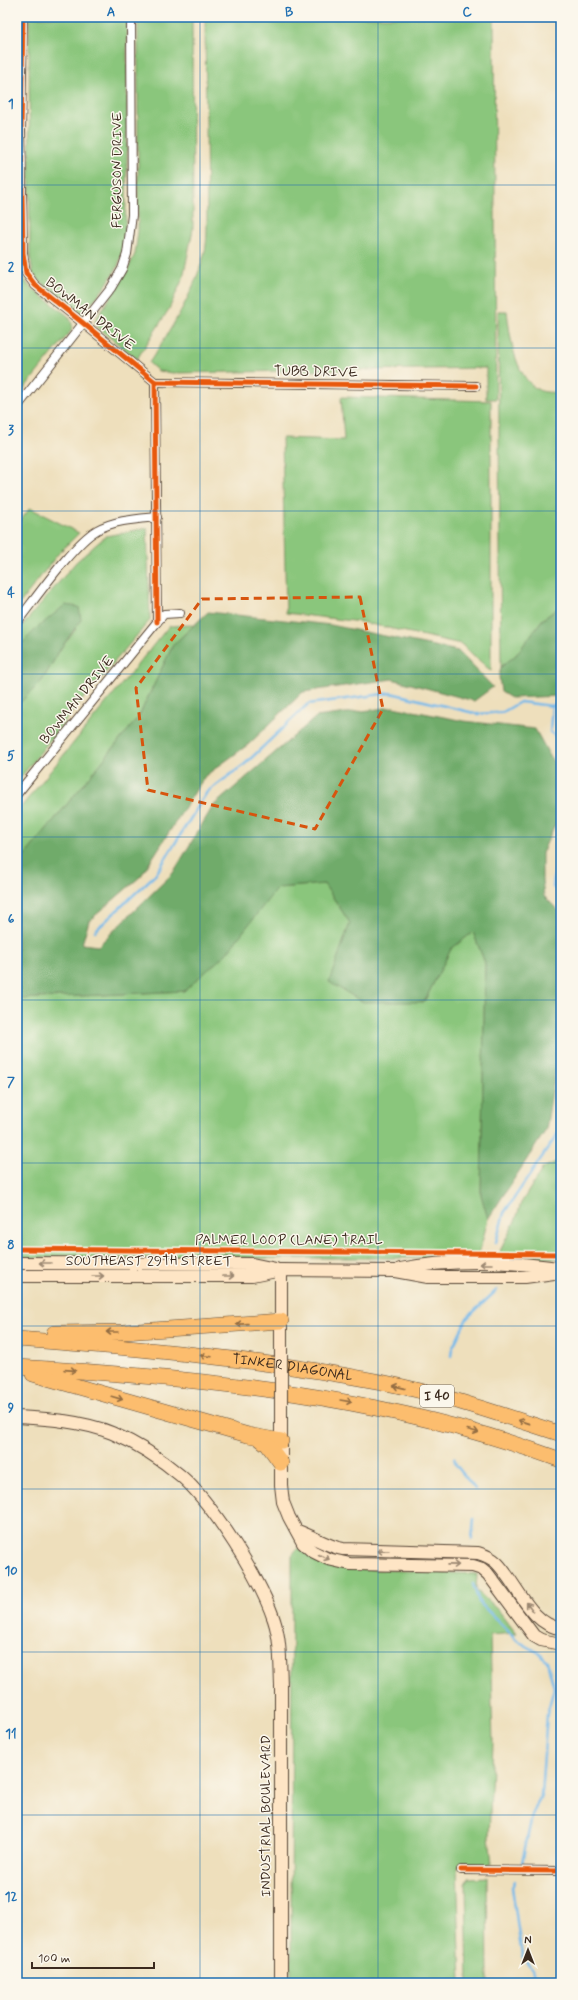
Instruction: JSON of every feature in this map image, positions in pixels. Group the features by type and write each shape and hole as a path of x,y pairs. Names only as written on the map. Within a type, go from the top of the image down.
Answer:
{"highway":[{"path":"17,1334 124,1332 281,1321"},
{"name":"TINKER DIAGONAL","path":"17,1339 219,1358 382,1382 449,1399 561,1434"},
{"path":"17,1368 257,1437 281,1441"},
{"name":"TINKER DIAGONAL","path":"17,1368 231,1384 375,1406 491,1436 561,1460"},
{"path":"257,1437 268,1445 281,1463"}],"main road":[{"name":"SOUTHEAST 29TH STREET","path":"17,1263 252,1264 281,1270 395,1270 428,1264 525,1264 561,1270"},
{"name":"SOUTHEAST 29TH STREET","path":"17,1276 252,1276 281,1270"},
{"path":"281,1270 281,1485 283,1502 303,1543 312,1551 328,1559 350,1564 473,1566 482,1569 488,1574 534,1636 542,1640 561,1644"},
{"name":"INDUSTRIAL BOULEVARD","path":"17,1417 82,1423 112,1433 146,1451 181,1476 208,1507 239,1551 263,1592 274,1621 279,1649 281,1686 281,1983"},
{"path":"297,1531 310,1534 329,1546 343,1549 478,1553 497,1563 539,1619 553,1628 561,1628"},
{"path":"408,1551 408,1564"}],"street":[{"name":"FERGUSON DRIVE","path":"17,407 111,288 122,270 130,236 132,215 131,17"},
{"name":"BOWMAN DRIVE","path":"21,22 19,131 26,273 35,285 155,382"},
{"name":"TUBB DRIVE","path":"155,382 476,386"},
{"path":"155,382 157,622"},
{"path":"17,622 74,552 97,531 130,520 157,516"},
{"name":"BOWMAN DRIVE","path":"17,794 164,614 180,613"},
{"path":"461,1870 561,1871"}],"highlighted area":[{"path":"360,597 383,709 315,829 148,790 136,688 202,599"}],"green space":[{"path":"29,17 127,17 127,157 125,241 118,266 105,287 82,314 42,283 33,274 30,255"},
{"path":"138,17 192,17 193,229 183,278 169,309 137,359 97,327 95,321 127,271 135,254 138,231"},
{"path":"205,17 494,17 496,399 486,399 486,368 173,373 158,371 149,363 188,298 206,247"},
{"path":"17,239 22,277 30,287 67,315 72,324 71,331 17,397"},
{"path":"498,311 507,311 514,354 529,383 542,391 561,393 561,606 542,620 516,655 501,667"},
{"path":"341,397 491,401 491,671 461,644 361,622 286,613 282,438 344,440"},
{"path":"30,508 79,533 58,554 17,607 17,525"},
{"path":"147,528 150,620 77,706 17,782 17,706 42,681 61,648 76,629 36,629 17,648 17,632 76,562 106,536"},
{"path":"65,605 79,607 81,620 61,648 42,681 17,706 17,648 36,629"},
{"path":"561,606 561,696 511,698 501,692 499,676 501,667 516,655 542,620"},
{"path":"208,612 331,625 458,651 493,687 474,701 392,679 303,692 249,744 205,776 141,876 89,921 82,944 98,946 173,873 213,806 316,717 393,707 464,721 535,729 561,776 561,812 542,853 542,880 544,896 561,913 561,1034 546,1130 488,1219 481,1195 485,963 473,932 451,949 424,1002 363,1002 329,982 350,923 324,884 277,888 226,954 184,991 17,999 17,865 138,718 173,645"},
{"path":"194,625 173,645 138,718 17,865 17,812 169,626"},
{"path":"324,884 350,923 330,982 424,1002 451,949 473,932 485,963 481,1194 488,1219 479,1254 498,1255 516,1219 521,1203 543,1168 558,1161 561,1162 561,1254 535,1255 561,1255 561,1258 17,1258 17,999 184,991 277,888"},
{"path":"298,1548 315,1560 337,1568 477,1574 476,1590 499,1611 516,1633 490,1635 493,1743 489,1837 492,1864 457,1867 461,1983 291,1983 292,1555"},
{"path":"487,1877 488,1983 468,1983 466,1884 469,1878"}],"waterway":[{"path":"95,931 156,874 207,792 245,764 308,704 391,693 478,714 503,712 520,702 552,706 561,702"},
{"path":"552,706 550,732 561,740"},
{"path":"561,858 555,870 553,887 561,894"},
{"path":"496,1242 504,1213 559,1132 561,1119"},
{"path":"451,1356 452,1349 467,1318 497,1290"},
{"path":"454,1458 456,1465 475,1489"},
{"path":"472,1539 474,1519"},
{"path":"473,1584 479,1602 518,1641 541,1654 547,1661 554,1688 547,1714 541,1795 532,1816 522,1863"},
{"path":"515,1881 512,1887 522,1956 532,1970 536,1983"}],"cycle path":[{"path":"23,17 21,131 23,253 26,273 35,285 155,382 157,622"},
{"path":"155,382 476,386"},
{"name":"PALMER LOOP (LANE) TRAIL","path":"17,1249 561,1254"},
{"path":"461,1870 561,1871"}]}
